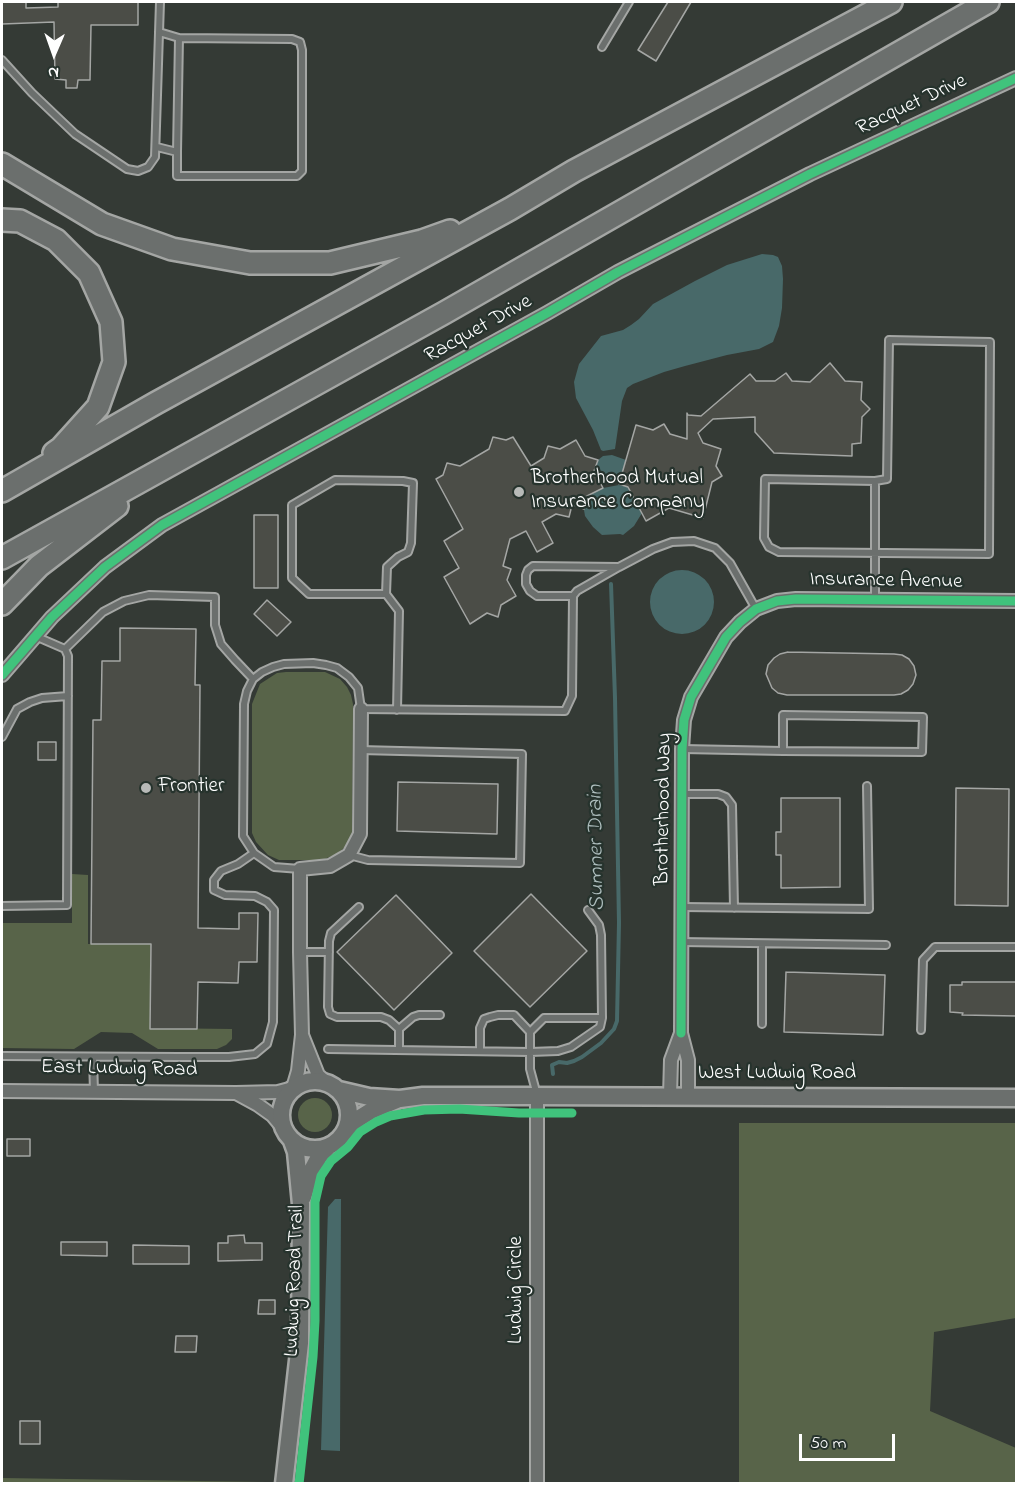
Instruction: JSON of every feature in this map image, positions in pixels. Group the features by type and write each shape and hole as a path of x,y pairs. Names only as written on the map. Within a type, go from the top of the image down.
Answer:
{"highway":[{"path":"9,487 156,403 510,209 574,171 891,2"},
{"path":"2,558 454,307 988,2"},
{"path":"2,164 102,224 172,249 250,263 330,263 422,241 510,209"},
{"path":"2,220 20,221 56,240 89,273 111,322 114,362 98,407 61,448 9,487"},
{"path":"2,604 39,566 172,463"}],"main road":[{"path":"284,1484 300,1343 301,1204 296,1152 280,1119 280,1109 287,1094 302,1083 321,1081 369,1096 400,1099 423,1096 537,1096"},
{"path":"333,1086 345,1097 348,1106 348,1125 344,1133"},
{"name":"West Ludwig Road","path":"537,1096 1017,1098"},
{"path":"301,1204 311,1172 319,1157 328,1147 337,1142 358,1119 400,1099"},
{"path":"287,1134 302,1147 310,1149 328,1147"}],"street":[{"name":"Racquet Drive","path":"2,675 52,617 105,567 162,525 618,272 810,174 1017,78"},
{"name":"Insurance Avenue","path":"756,609 777,601 796,599 1017,601"},
{"name":"Brotherhood Way","path":"688,1096 688,1060 681,1033 684,720 691,697 726,637 756,609"},
{"path":"293,1088 298,1071 302,1035 300,869 330,866 349,855 360,834 361,710"},
{"name":"Brotherhood Way","path":"670,1096 671,1060 681,1033"},
{"path":"302,1035 318,1075 333,1086"},
{"name":"East Ludwig Road","path":"2,1091 236,1093 278,1092 293,1088"},
{"name":"East Ludwig Road","path":"236,1093 272,1115 287,1134"},
{"name":"Ludwig Circle","path":"537,1096 537,1484"}],"lane":[{"path":"2,60 32,93 75,134 127,169 138,171 148,167 156,157 160,2"},
{"path":"602,47 628,2"},
{"path":"159,32 178,38 292,39 300,42 302,50 303,171 297,176 177,176 178,38"},
{"path":"157,147 177,152"},
{"path":"889,340 990,342 988,555 779,552 769,547 764,538 765,479 875,481 887,478 889,340"},
{"path":"386,594 309,594 291,578 292,505 335,480 412,483 411,543 408,552 387,567 386,594 399,611 397,710"},
{"path":"875,481 875,600"},
{"path":"300,869 274,867 254,853 243,836 244,704 253,679 262,672 284,664 313,663 337,669 349,677 358,688 361,710 564,711 572,696 573,596 577,591 652,549 672,542 694,541 715,548 730,563 756,609"},
{"path":"573,596 537,596 526,584 528,570 533,566 620,567"},
{"path":"65,649 103,612 124,601 149,596 215,597 215,625 221,644 253,679"},
{"path":"2,906 67,905 68,656 65,649 35,636"},
{"path":"2,737 17,709 42,698 68,696"},
{"path":"682,749 783,751 922,752 923,717 783,715 783,751"},
{"path":"349,855 368,860 520,863 522,754 360,750"},
{"path":"682,908 868,909 867,786"},
{"path":"682,794 718,794 726,797 732,805 734,908"},
{"path":"2,1056 229,1057 255,1054 267,1044 273,1022 274,910 267,902 255,896 225,895 214,890 214,880 221,871 238,864 254,853"},
{"path":"360,907 331,933 328,952 328,1007 330,1014 337,1017 381,1017 390,1020 399,1029 399,1050"},
{"path":"328,1049 530,1052 558,1051 571,1047 600,1027 602,1018 601,935 599,925 588,910"},
{"path":"681,942 886,945"},
{"path":"762,944 762,1024"},
{"path":"921,1030 923,960 935,947 1017,947"},
{"path":"300,952 328,952"},
{"path":"399,1029 413,1017 440,1015"},
{"path":"480,1051 480,1028 484,1019 498,1015 514,1015 530,1032 530,1069 537,1096"},
{"path":"530,1032 544,1018 602,1018"},
{"path":"93,1057 94,1092"}],"green space":[{"path":"325,672 340,679 347,687 353,704 352,834 345,847 337,854 322,860 279,860 268,855 256,842 252,833 252,704 260,684 277,673"},
{"path":"72,874 88,875 88,944 151,944 150,1028 232,1029 232,1039 226,1045 217,1049 158,1049 132,1033 101,1032 74,1049 2,1048 2,923 72,923"},
{"path":"315,1098 327,1103 332,1115 327,1127 315,1132 303,1127 298,1115 303,1103"},
{"path":"739,1123 1016,1123 1016,1318 934,1332 930,1411 1016,1448 1016,1483 739,1483"},
{"path":"2,1478 267,1482 267,1483 2,1484"}],"water":[{"path":"762,254 778,257 782,266 782,308 773,342 759,349 685,366 633,384 627,388 622,401 615,449 601,450 576,398 574,382 579,364 601,336 623,330 639,319 653,304 695,281 727,265"},
{"path":"612,455 626,460 621,479 600,482 594,471 598,460 603,456"},
{"path":"619,485 628,487 642,513 634,526 623,535 602,535 585,516 587,496 603,488"},
{"path":"682,570 700,576 708,584 714,602 708,620 700,628 682,634 664,628 656,620 650,602 656,584 664,576"},
{"path":"335,1199 341,1199 340,1451 321,1450 328,1207"}],"building":[{"path":"2,2 26,2 26,8 58,7 58,2 138,2 138,25 91,25 90,80 78,80 77,88 66,88 66,80 55,79 54,22 2,24"},
{"path":"668,2 691,2 656,61 638,50"},
{"path":"830,363 845,381 862,382 861,400 870,409 862,417 861,443 852,444 852,456 774,453 755,432 755,417 713,419 698,433 703,443 721,449 716,466 722,476 712,482 703,518 669,508 646,521 628,487 619,484 636,425 653,430 664,424 670,434 687,439 687,413 701,416 750,374 756,381 775,381 786,373 792,381 810,382"},
{"path":"493,437 506,440 513,437 531,466 544,458 548,446 560,449 576,440 585,456 598,460 594,471 603,488 587,496 584,509 572,505 569,517 556,514 542,522 553,543 537,552 526,531 510,539 503,566 511,569 507,580 516,596 501,605 498,617 487,613 470,624 444,577 459,568 444,541 463,529 436,479 443,475 447,463 460,466 489,449"},
{"path":"254,515 278,515 278,588 254,588"},
{"path":"267,600 291,622 277,636 254,614"},
{"name":"Frontier","path":"120,628 196,629 195,685 200,685 198,928 239,929 239,913 258,913 257,962 239,962 238,983 198,982 197,1029 150,1029 151,944 91,944 93,720 101,720 102,661 120,661"},
{"path":"788,652 902,655 914,666 916,675 913,684 901,694 787,695 778,693 772,688 766,674 768,665 774,658"},
{"path":"38,742 56,742 56,760 38,760"},
{"path":"398,782 498,784 497,834 397,831"},
{"path":"956,788 1009,789 1008,906 955,905"},
{"path":"781,798 840,798 840,887 781,888 781,855 776,855 776,832 781,832"},
{"path":"531,894 587,951 530,1007 474,951"},
{"path":"396,895 452,953 394,1010 337,952"},
{"path":"786,972 885,975 883,1035 784,1032"},
{"path":"962,982 1017,982 1017,1016 962,1015 963,1013 950,1012 950,985 962,985"},
{"path":"7,1139 30,1139 30,1156 7,1156"},
{"path":"244,1235 245,1243 262,1243 262,1260 218,1261 218,1243 228,1243 228,1236"},
{"path":"61,1242 107,1242 107,1256 61,1255"},
{"path":"133,1245 189,1246 189,1264 133,1264"},
{"path":"259,1300 275,1300 275,1314 258,1314"},
{"path":"176,1336 197,1336 196,1352 175,1352"},
{"path":"20,1421 40,1421 40,1444 20,1444"}],"waterway":[{"name":"Sumner Drain","path":"553,1074 552,1065 559,1062 567,1063 582,1057 601,1043 614,1029 617,1021 619,923 611,584"}],"cycle path":[{"path":"2,675 52,617 105,567 162,525 618,272 810,174 1016,78"},
{"path":"681,1033 684,720 691,697 726,637 756,609 777,601 796,599 1016,601"},
{"name":"Ludwig Road Trail","path":"299,1484 313,1357 315,1202 321,1176 331,1161 348,1147 360,1132 390,1116 424,1110 459,1109 519,1113 572,1113"}],"place":[{"name":"Brotherhood Mutual Insurance Company","path":"519,492"},
{"name":"Frontier","path":"146,788"}]}
